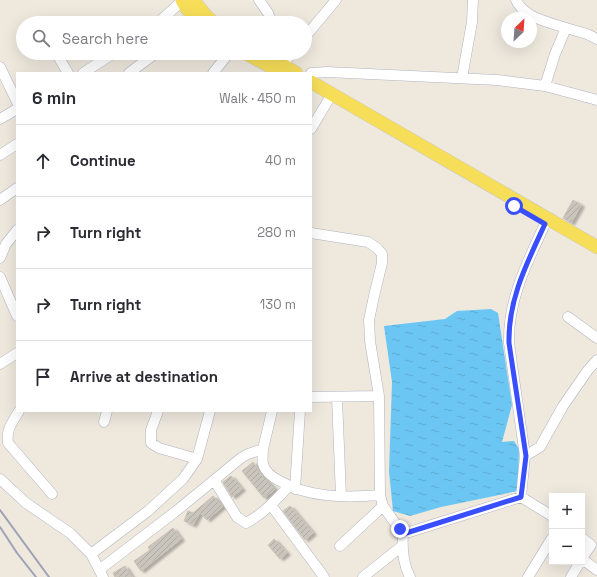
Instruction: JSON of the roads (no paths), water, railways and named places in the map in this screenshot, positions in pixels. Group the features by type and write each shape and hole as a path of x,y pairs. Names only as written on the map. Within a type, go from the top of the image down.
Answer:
{"main road":[{"path":"182,0 192,16"},
{"path":"193,0 206,16"},
{"path":"272,60 284,63 295,72"},
{"path":"312,83 597,247"},
{"path":"312,90 597,254"}],"street":[{"path":"165,16 182,0"},
{"path":"259,0 269,16"},
{"path":"312,29 336,0"},
{"path":"462,78 472,22 473,0"},
{"path":"516,0 518,5 531,15 597,39"},
{"path":"545,86 555,54 566,28"},
{"path":"60,60 67,72"},
{"path":"85,72 103,60"},
{"path":"129,72 146,60"},
{"path":"214,72 223,60"},
{"path":"0,67 16,100"},
{"path":"312,73 327,72 498,80 545,86 597,100"},
{"path":"312,127 329,99"},
{"path":"0,119 16,110"},
{"path":"0,155 16,145"},
{"path":"0,200 16,189"},
{"path":"521,497 526,456 509,343 509,326 518,286 545,224"},
{"path":"0,258 6,244 16,231"},
{"path":"312,233 368,242 377,248 382,254 382,263 369,320 370,341 379,396 380,495 382,506 403,534 402,546 406,570 410,577"},
{"path":"0,277 16,314"},
{"path":"568,317 597,338"},
{"path":"1,362 16,354"},
{"path":"526,456 540,447 563,406 588,370 597,360"},
{"path":"312,397 337,398 379,396"},
{"path":"337,398 341,496"},
{"path":"18,412 8,429 4,446 52,494"},
{"path":"104,422 107,412"},
{"path":"158,412 151,430 151,443 158,448 197,459"},
{"path":"91,554 148,511 183,479 197,459 210,412"},
{"path":"272,412 263,449 263,465 274,478 292,488 315,494 341,496 380,495"},
{"path":"214,480 237,517 246,523 271,505 292,488 300,412"},
{"path":"0,479 26,503 70,533 91,554 101,573 241,458 263,449"},
{"path":"403,534 521,497 549,514"},
{"path":"271,505 324,577"},
{"path":"340,546 382,506"},
{"path":"585,555 594,542"},
{"path":"528,577 549,543"},
{"path":"363,577 402,546"},
{"path":"585,561 597,570"},
{"path":"571,577 578,565"}],"water":[{"path":"491,309 498,313 512,405 502,442 514,441 519,449 518,491 441,507 410,516 393,511 389,472 392,382 384,326 445,319 457,311"}],"railway":[{"path":"0,510 49,577"},
{"path":"0,527 17,553 36,577"}]}
